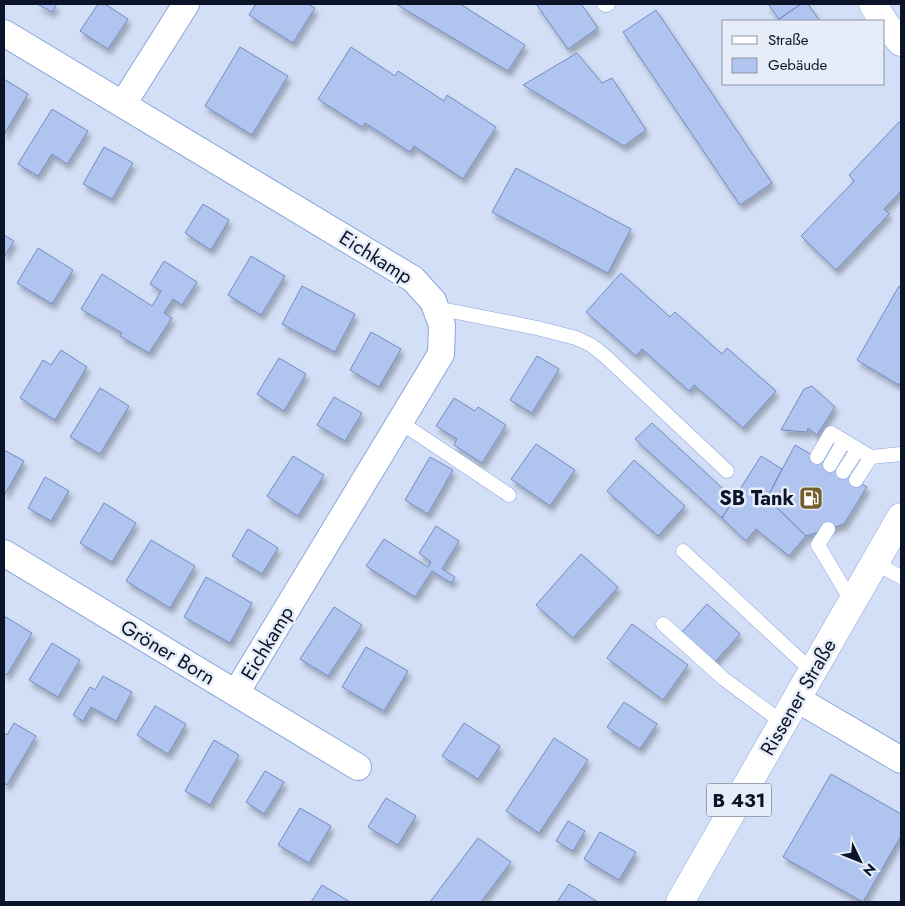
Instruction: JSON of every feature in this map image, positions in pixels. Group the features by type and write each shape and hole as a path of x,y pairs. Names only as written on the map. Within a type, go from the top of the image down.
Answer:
{"main road":[{"path":"873,4 883,20"},
{"path":"885,24 901,42"},
{"name":"Rissener Straße","path":"680,902 852,602 875,563 898,531"}],"street":[{"path":"124,104 186,4"},
{"name":"Eichkamp","path":"4,33 413,279 433,301 442,325 441,354 236,693"},
{"name":"Gröner Born","path":"4,553 358,767"},
{"path":"797,699 901,760"}],"lane":[{"path":"604,4 606,6 608,4"},
{"path":"436,308 537,328 576,338 591,345 605,356 726,471"},
{"path":"400,422 509,495"},
{"path":"817,457 831,433 871,456 901,454"},
{"path":"830,465 844,441"},
{"path":"843,472 858,449"},
{"path":"856,480 871,456"},
{"path":"828,529 818,545 852,602"},
{"path":"683,551 813,672"},
{"path":"875,563 901,577"},
{"path":"663,624 724,679 783,723"}],"building":[{"path":"37,4 57,4 52,12"},
{"path":"98,4 105,4 128,19 108,49 80,31"},
{"path":"256,4 308,4 315,8 293,43 249,15"},
{"path":"396,4 460,4 525,45 508,71"},
{"path":"536,4 581,4 598,28 568,49"},
{"path":"768,4 801,4 779,19"},
{"path":"801,4 808,4 819,20 780,20"},
{"path":"656,10 772,183 740,205 623,32"},
{"path":"240,47 288,76 252,135 205,106"},
{"path":"351,47 395,76 398,71 444,101 447,95 496,127 463,179 414,146 410,152 365,123 362,127 318,99"},
{"path":"577,53 602,83 612,78 646,130 624,146 523,85"},
{"path":"4,79 28,94 4,135"},
{"path":"52,109 88,131 67,164 52,154 38,176 18,164"},
{"path":"899,122 901,124 901,191 884,209 889,214 836,270 801,236 854,181 849,175"},
{"path":"104,147 133,163 112,199 83,184"},
{"path":"516,168 631,229 608,273 492,212"},
{"path":"203,204 229,220 211,250 185,233"},
{"path":"4,235 14,241 4,257"},
{"path":"38,248 73,270 52,304 17,283"},
{"path":"251,256 285,276 261,315 228,295"},
{"path":"164,261 197,282 182,305 173,299 164,313 172,318 149,353 120,336 122,333 81,309 102,274 152,306 161,291 150,284"},
{"path":"621,273 670,317 675,312 722,354 727,348 776,391 743,428 694,385 689,391 642,349 636,356 586,312"},
{"path":"302,286 355,314 335,352 282,324"},
{"path":"899,286 901,288 901,382 899,385 857,360"},
{"path":"371,332 401,349 379,387 350,370"},
{"path":"61,350 87,367 55,420 20,398 43,360 51,365"},
{"path":"537,356 559,369 532,413 510,400"},
{"path":"279,358 306,374 284,411 257,394"},
{"path":"812,386 835,407 817,435 808,428 807,432 781,430 804,389"},
{"path":"100,388 129,406 100,454 70,437"},
{"path":"334,397 362,413 345,441 317,425"},
{"path":"454,398 475,411 478,407 506,425 482,463 454,445 457,439 436,426"},
{"path":"652,423 734,499 722,518 635,439"},
{"path":"536,444 575,470 550,506 511,479"},
{"path":"795,445 867,487 844,524 806,536 767,498"},
{"path":"4,450 24,461 5,494 4,493"},
{"path":"293,456 324,475 298,516 267,496"},
{"path":"761,456 782,469 767,498 806,536 789,556 756,529 746,541 722,518"},
{"path":"430,457 453,470 428,514 405,500"},
{"path":"634,460 685,506 658,536 607,491"},
{"path":"45,477 69,491 51,521 28,508"},
{"path":"104,503 136,523 112,562 80,543"},
{"path":"436,526 459,541 442,569 455,577 451,583 432,571 415,597 366,566 384,539 428,567 431,562 419,553"},
{"path":"248,529 278,548 262,574 232,556"},
{"path":"151,540 195,566 170,608 126,581"},
{"path":"581,554 618,587 573,638 536,605"},
{"path":"206,577 252,603 230,643 184,617"},
{"path":"707,604 740,634 714,663 681,633"},
{"path":"334,607 362,625 328,676 300,659"},
{"path":"4,616 32,633 7,675 4,673"},
{"path":"632,624 688,665 663,700 607,658"},
{"path":"52,643 80,660 58,697 29,680"},
{"path":"366,647 408,671 384,711 342,687"},
{"path":"103,676 132,692 116,721 91,707 83,721 73,715 90,687 95,690"},
{"path":"624,702 657,724 640,749 607,727"},
{"path":"155,706 186,724 168,754 137,735"},
{"path":"14,723 36,736 7,785 4,783 4,733 7,735"},
{"path":"464,723 500,746 478,779 442,756"},
{"path":"554,738 588,760 539,833 506,811"},
{"path":"214,740 239,755 210,805 185,791"},
{"path":"265,771 284,782 264,814 246,802"},
{"path":"831,774 901,814 901,836 863,902 783,857"},
{"path":"386,798 416,816 398,845 368,827"},
{"path":"300,808 331,826 309,863 278,845"},
{"path":"568,821 585,831 573,851 556,841"},
{"path":"600,832 636,852 619,880 584,859"},
{"path":"478,838 511,862 481,902 430,902"},
{"path":"569,884 598,902 557,902"},
{"path":"322,885 350,902 311,902"}],"place":[{"name":"SB Tank","path":"811,498"}]}
